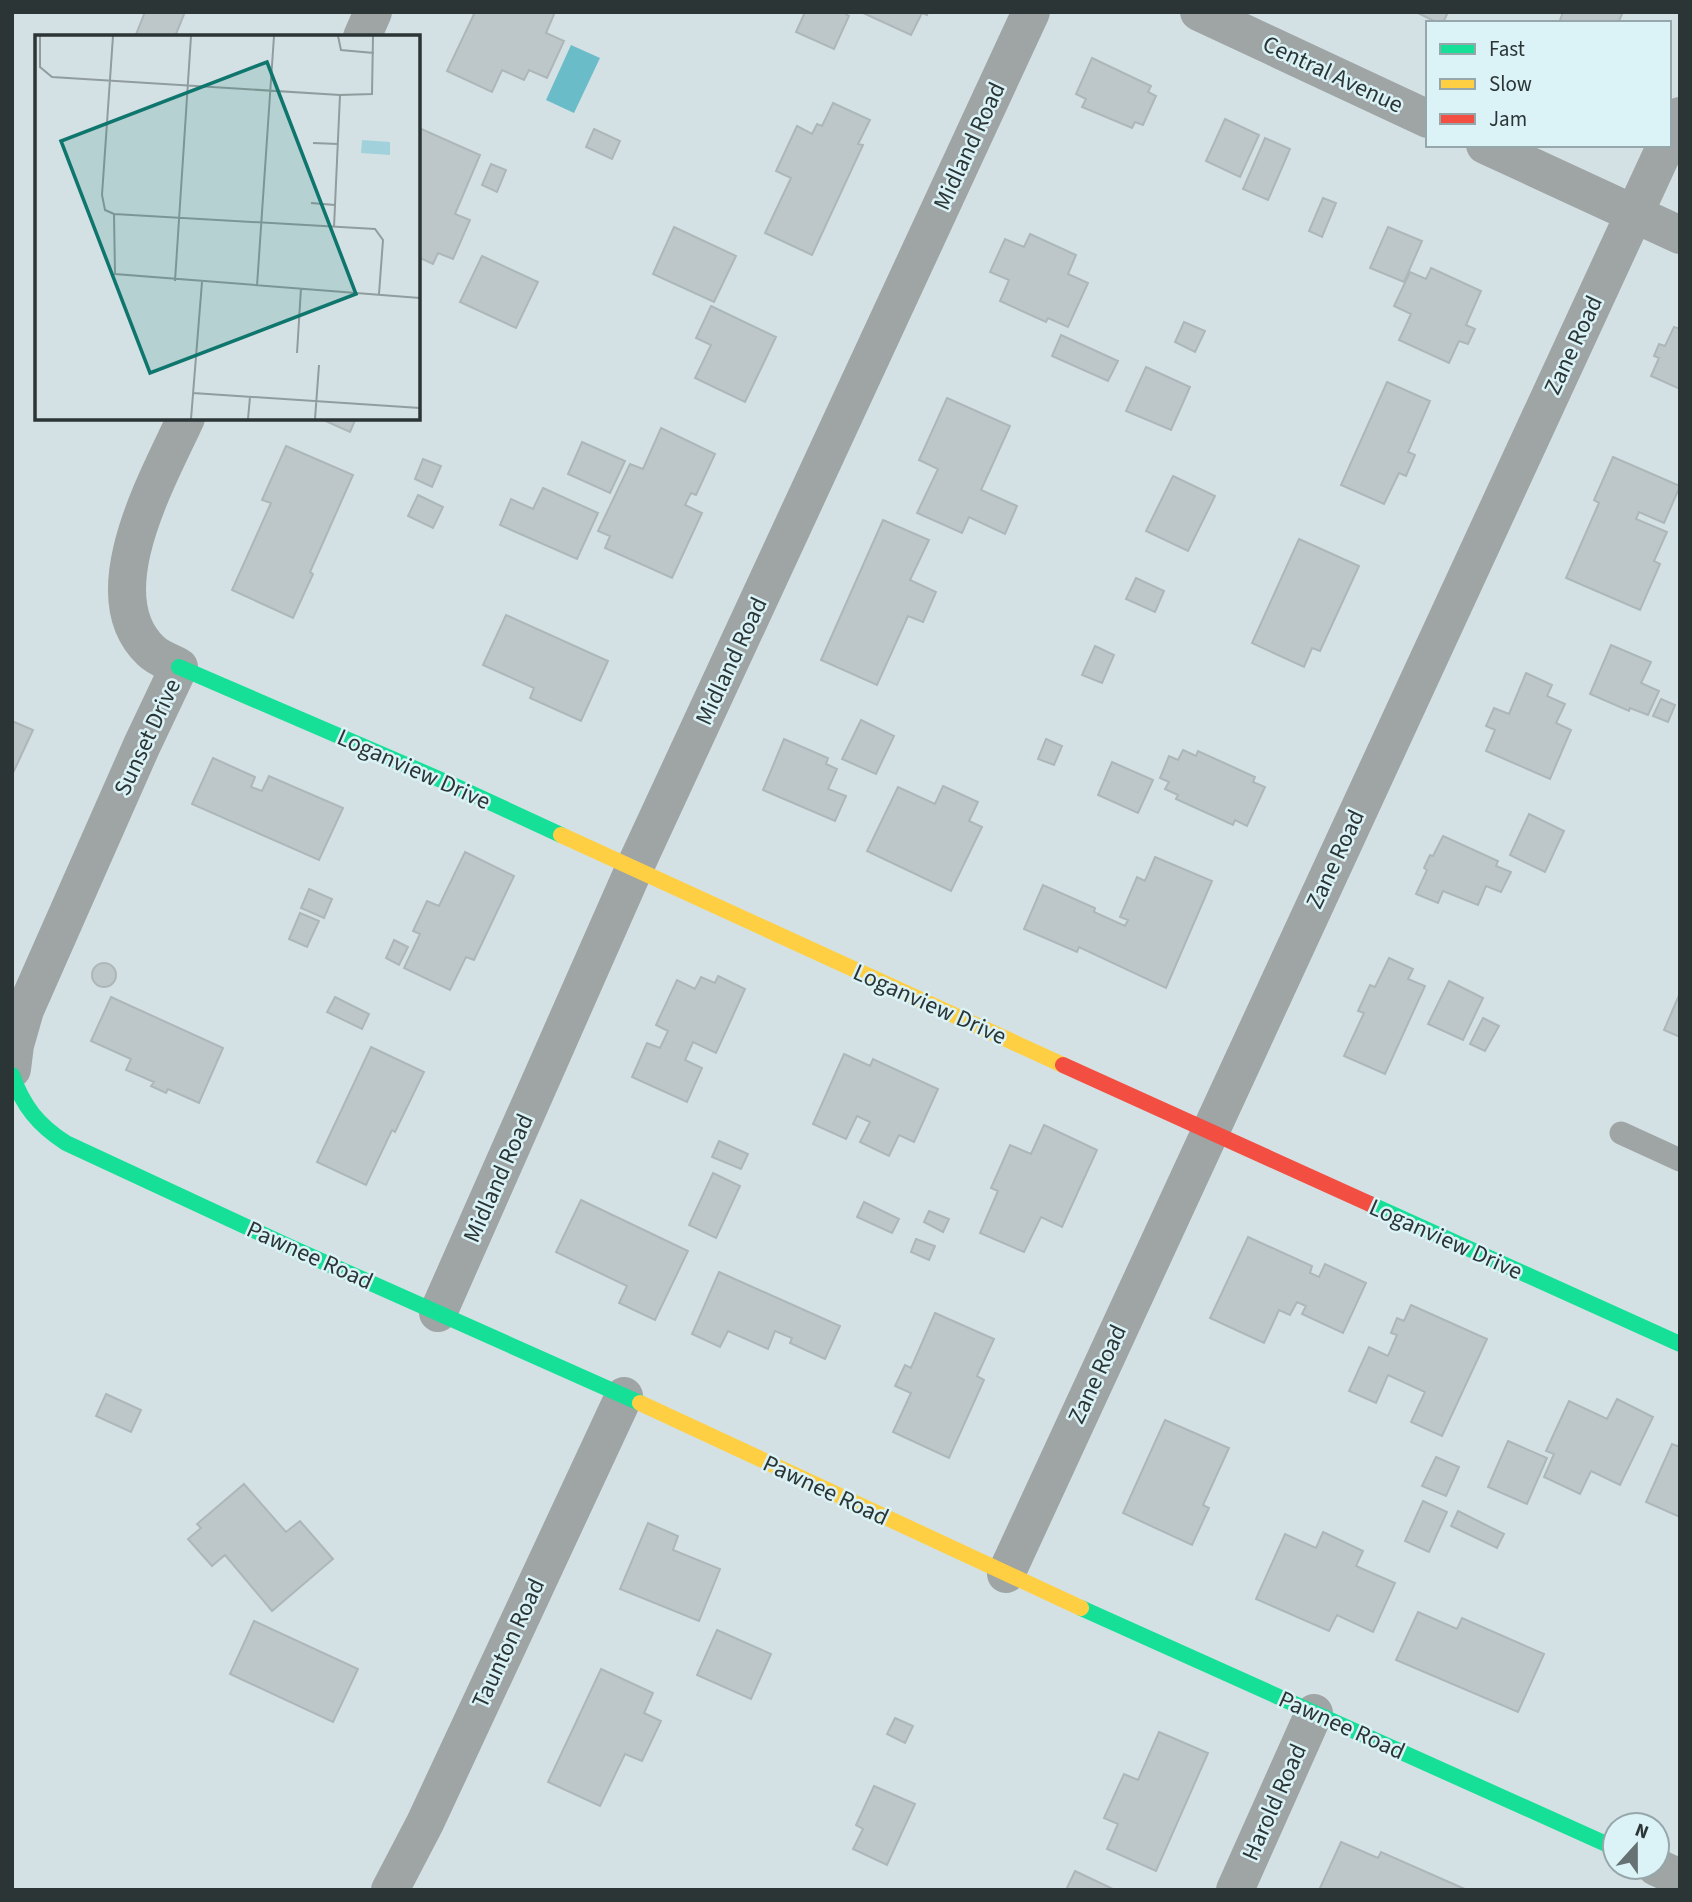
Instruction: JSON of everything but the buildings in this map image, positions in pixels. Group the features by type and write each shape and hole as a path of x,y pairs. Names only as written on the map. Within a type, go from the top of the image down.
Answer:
{"street":[{"path":"363,35 373,12"},
{"name":"Midland Road","path":"438,1313 634,869 1031,12"},
{"name":"Central Avenue","path":"1199,12 1426,117"},
{"path":"1671,135 1680,117"},
{"path":"1489,147 1680,235"},
{"name":"Zane Road","path":"1006,1574 1665,147"},
{"name":"Sunset Drive","path":"12,1069 15,1045 25,1010 179,667 152,652 136,633 129,611 127,585 137,530 185,420"},
{"name":"Loganview Drive","path":"179,667 456,786 1680,1344"},
{"name":"Pawnee Road","path":"12,1075 21,1100 40,1127 66,1143 624,1396 1006,1574 1601,1842"},
{"name":"Taunton Road","path":"390,1890 425,1823 624,1396"},
{"name":"Harold Road","path":"1235,1890 1314,1713"}],"lane":[{"path":"1621,1133 1680,1160"}],"water":[{"path":"571,45 600,58 574,113 546,100"}],"traffic: fast":[{"path":"179,667 455,786 561,835"},
{"path":"12,1075 33,1114 66,1143 290,1247 640,1403"},
{"path":"1370,1204 1680,1344"},
{"path":"1081,1608 1601,1842"}],"traffic: slow":[{"path":"561,835 1063,1065"},
{"path":"640,1403 1081,1608"}],"traffic: jam":[{"path":"1063,1065 1370,1204"}]}
